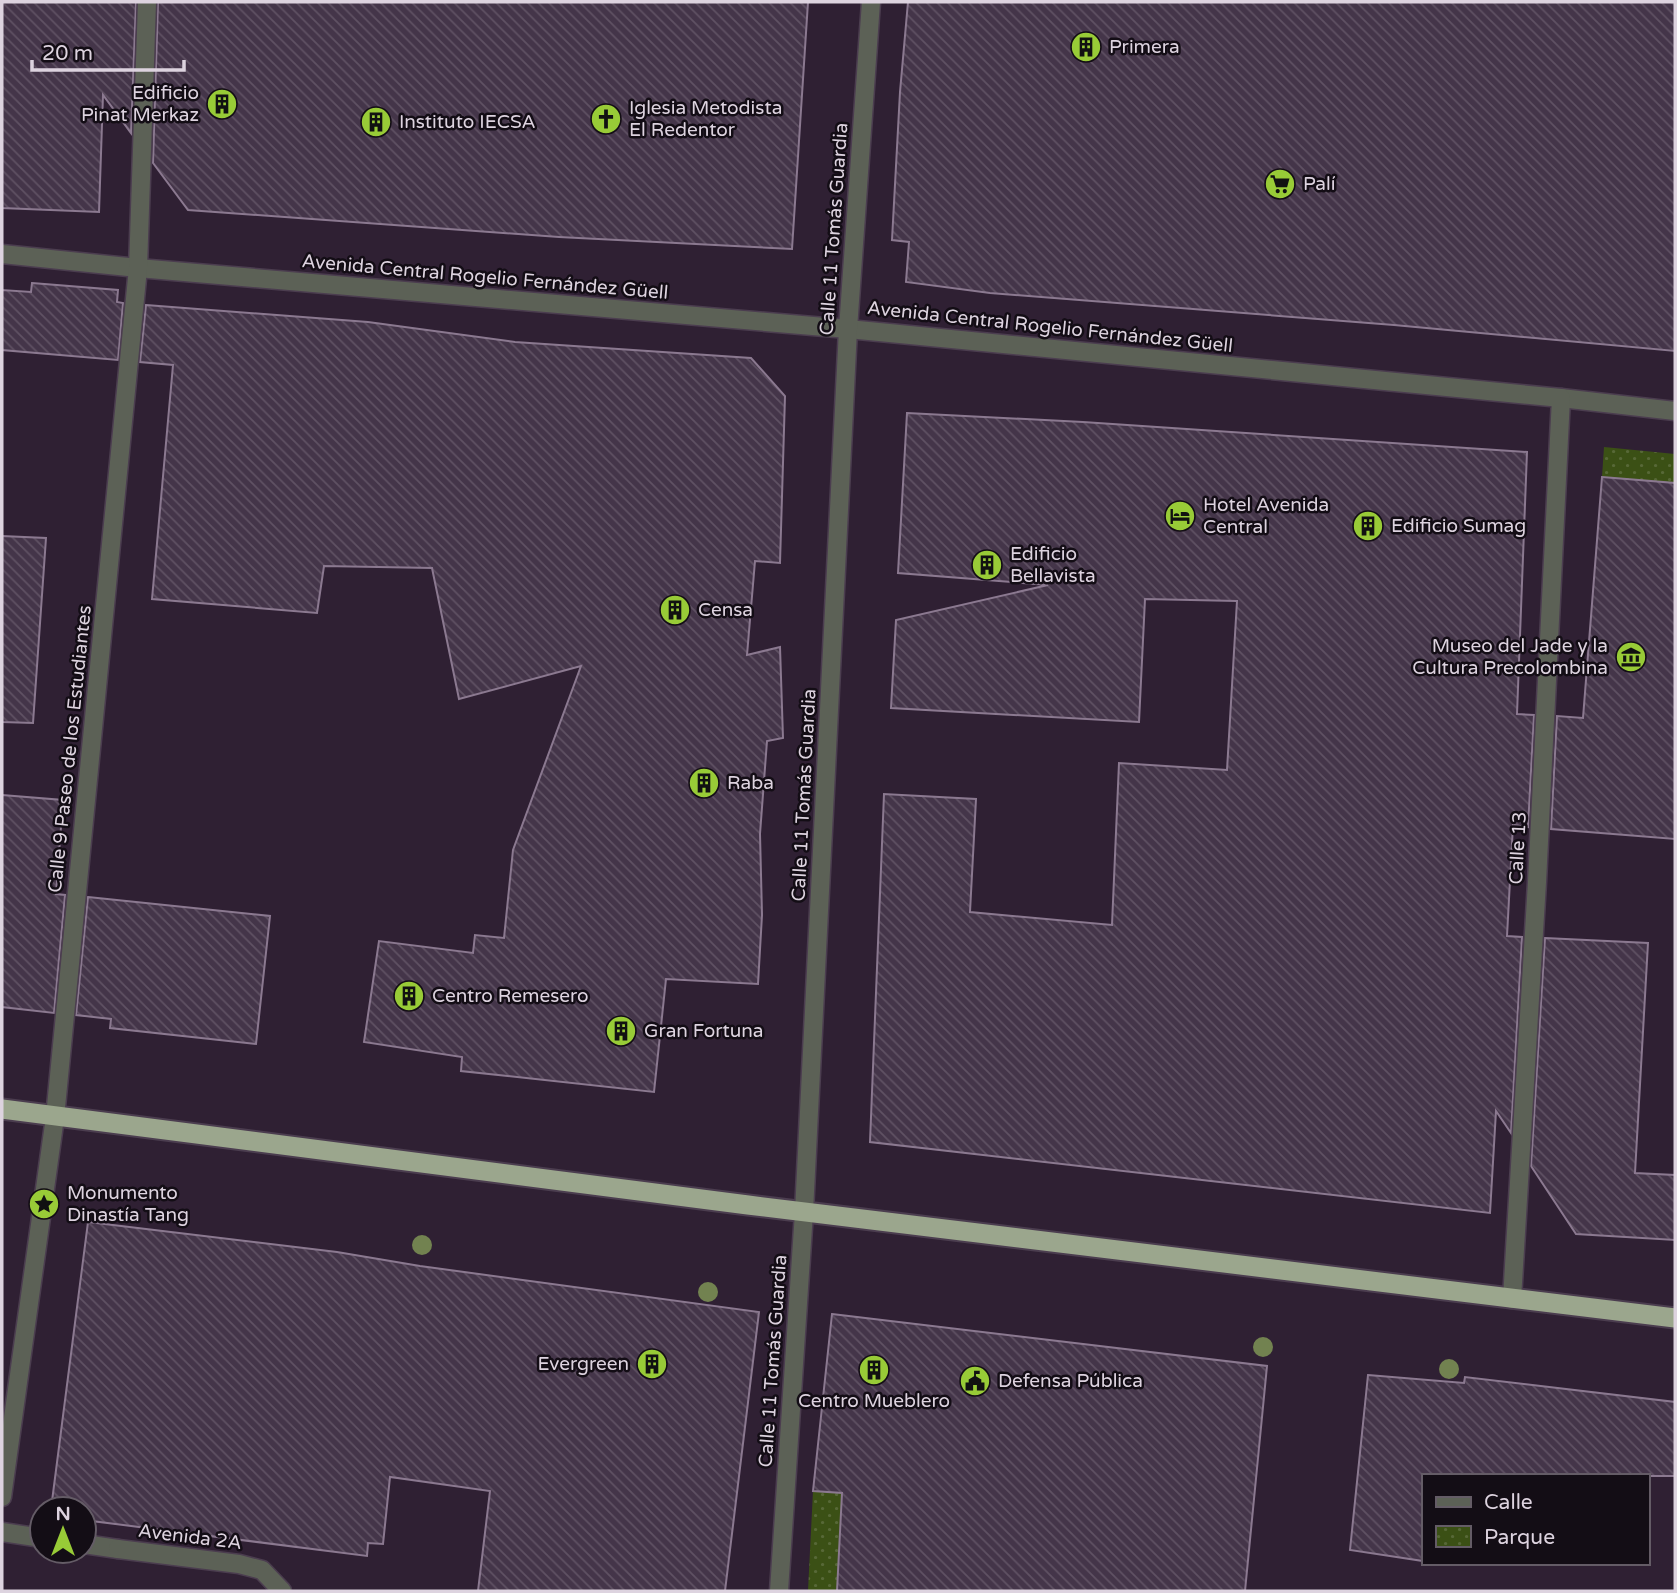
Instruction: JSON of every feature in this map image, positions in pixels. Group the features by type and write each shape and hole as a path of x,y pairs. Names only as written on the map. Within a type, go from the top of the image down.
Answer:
{"highway":[{"path":"2,1109 804,1212 1675,1318"}],"street":[{"name":"Calle 9 Paseo de los Estudiantes","path":"2,1497 55,1117 138,268 147,2"},
{"name":"Calle 11 Tomás Guardia","path":"779,1591 804,1212 848,329 870,2"},
{"name":"Avenida Central Rogelio Fernández Güell","path":"2,254 848,329 1675,411"},
{"name":"Calle 13","path":"1513,1299 1538,882 1561,398"},
{"path":"2,1532 28,1536"},
{"name":"Avenida 2A","path":"98,1546 239,1564 262,1570 282,1591"}],"green space":[{"path":"1604,447 1675,454 1675,483 1602,477"},
{"path":"813,1491 908,1497 839,1561 837,1591 808,1591"}],"building":[{"path":"2,2 136,2 131,133 103,95 99,212 2,208"},
{"path":"158,2 808,2 792,249 559,237 188,210 153,163"},
{"path":"908,2 1675,2 1675,351 1394,325 990,293 906,282 909,242 892,240"},
{"path":"32,283 118,290 117,302 123,303 118,360 2,350 2,290 31,292"},
{"path":"146,305 368,322 515,342 751,358 785,396 780,563 755,561 747,655 780,647 783,738 767,741 760,834 762,915 758,984 666,979 654,1092 461,1071 462,1057 364,1042 379,941 473,953 475,935 504,938 513,850 581,666 459,699 432,568 324,566 317,613 152,599 173,365 140,362"},
{"path":"907,413 1527,452 1517,714 1534,715 1528,827 1513,825 1507,936 1522,937 1511,1133 1496,1111 1490,1213 870,1142 884,794 976,799 970,912 1112,925 1119,763 1227,770 1237,601 1145,599 1139,722 891,708 896,620 1048,585 898,573"},
{"name":"Museo del Jade y la Cultura Precolombina","path":"1602,477 1675,483 1675,839 1551,829 1557,716 1583,718"},
{"path":"2,536 46,538 33,723 2,722"},
{"path":"2,795 63,800 56,894 65,895 54,1013 2,1007"},
{"path":"88,897 270,916 256,1044 110,1028 111,1019 76,1015"},
{"path":"1545,938 1648,943 1635,1173 1675,1175 1675,1240 1576,1234 1531,1166"},
{"path":"88,1222 337,1252 420,1266 759,1312 725,1591 478,1591 490,1491 390,1477 383,1544 368,1543 367,1556 98,1522 98,1495 53,1495"},
{"path":"832,1314 1267,1366 1245,1591 837,1591 842,1493 813,1491"},
{"path":"1368,1375 1464,1383 1465,1377 1675,1402 1675,1476 1422,1474 1422,1561 1350,1550"}],"place":[{"name":"Primera","path":"1086,47"},
{"name":"Edificio Pinat Merkaz","path":"222,104"},
{"name":"Iglesia Metodista El Redentor","path":"606,119"},
{"name":"Instituto IECSA","path":"376,122"},
{"name":"Palí","path":"1280,184"},
{"name":"Hotel Avenida Central","path":"1180,516"},
{"name":"Edificio Sumag","path":"1368,526"},
{"name":"Edificio Bellavista","path":"987,565"},
{"name":"Censa","path":"675,610"},
{"name":"Museo del Jade y la Cultura Precolombina","path":"1631,657"},
{"name":"Raba","path":"704,783"},
{"name":"Centro Remesero","path":"409,996"},
{"name":"Gran Fortuna","path":"621,1031"},
{"name":"Monumento Dinastía Tang","path":"44,1204"},
{"name":"Evergreen","path":"652,1364"},
{"name":"Centro Mueblero","path":"874,1370"},
{"name":"Defensa Pública","path":"975,1381"}]}
